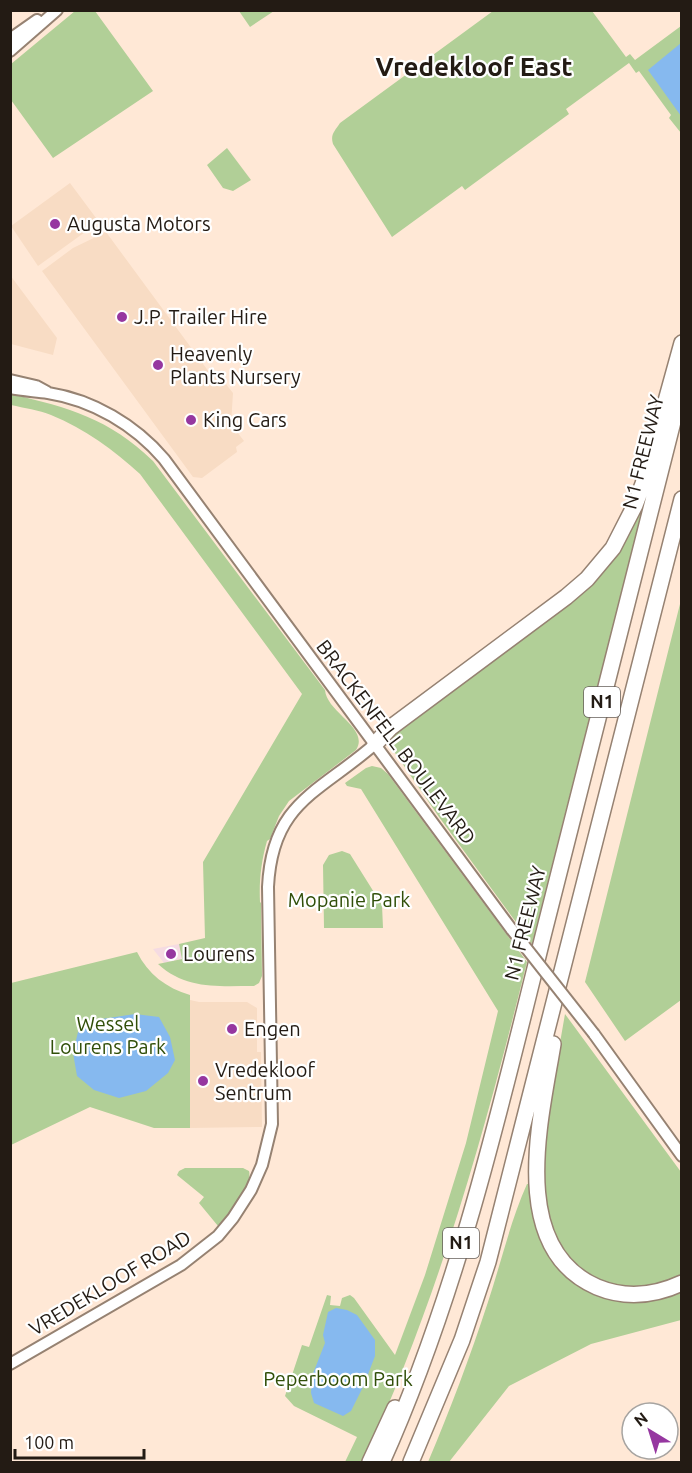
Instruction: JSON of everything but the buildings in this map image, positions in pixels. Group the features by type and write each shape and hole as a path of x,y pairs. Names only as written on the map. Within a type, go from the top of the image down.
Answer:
{"highway":[{"path":"375,744 389,729 566,597 587,579 607,556 624,530 643,484 681,343"},
{"name":"N1 FREEWAY","path":"382,1462 425,1356 480,1178 681,386"},
{"name":"N1","path":"411,1462 462,1340 488,1262 681,499"},
{"path":"554,1005 556,1028 539,1130 536,1166 538,1200 552,1242 564,1262 572,1270 604,1290 629,1296 643,1295 657,1293 681,1283"},
{"path":"370,1462 407,1384 425,1356"}],"street":[{"path":"10,39 50,10"},
{"path":"10,51 57,10"},
{"name":"BRACKENFELL BOULEVARD","path":"10,380 36,386 48,393 100,409 150,442 512,930 594,1034 681,1156"},
{"name":"BRACKENFELL BOULEVARD","path":"10,388 33,393 48,393"},
{"name":"VREDEKLOOF ROAD","path":"10,1364 189,1259 218,1236 251,1190 262,1165 272,1124 268,888 272,855 285,820 296,807 375,744"}],"shaded area":[{"name":"Augusta Motors","path":"70,183 99,222 38,266 11,226"},
{"path":"106,232 209,372 214,369 233,393 231,424 244,441 236,447 237,452 202,478 193,477 42,271 73,248"},
{"path":"10,275 57,338 53,355 11,344"},
{"path":"179,944 182,959 164,963 153,949"},
{"path":"190,1000 247,1002 257,1008 257,1052 261,1052 262,1127 190,1128"}],"green space":[{"path":"75,11 95,11 153,91 53,158 11,100 11,64"},
{"path":"239,11 274,11 250,27"},
{"path":"493,11 592,11 626,57 630,54 635,60 681,26 681,133 669,118 671,115 639,71 636,73 629,63 566,109 569,114 465,190 462,186 392,237 333,144 334,133 340,123"},
{"path":"227,148 251,180 233,191 223,188 207,165"},
{"path":"11,394 70,410 104,425 120,434 153,461 325,690 327,698 353,727 357,735 359,742 356,750 289,801 267,841 260,887 262,976 259,983 254,986 203,985 180,978 158,964 182,959 179,944 205,938 203,862 302,694 140,474 109,448 76,427 46,413 11,405"},
{"path":"646,495 532,944 439,817 391,747 390,737 569,601"},
{"path":"681,600 681,1000 625,1041 585,982"},
{"name":"Peperboom Park","path":"372,766 381,768 388,774 527,962 476,1154 437,1278 390,1401 363,1462 345,1462 357,1437 294,1406 285,1396 302,1345 309,1347 327,1295 331,1296 330,1305 340,1306 342,1298 350,1295 395,1355 425,1275 466,1143 498,1011 361,789 347,786 345,783"},
{"name":"Mopanie Park","path":"342,851 350,854 382,905 383,928 324,928 323,865 329,855"},
{"name":"Wessel Lourens Park","path":"137,952 141,960 159,979 190,995 190,1128 154,1128 90,1107 11,1145 11,983"},
{"path":"565,1014 681,1172 681,1278 639,1290 597,1284 563,1255 545,1214 542,1146"},
{"path":"185,1168 243,1168 249,1171 243,1192 218,1226 199,1203 204,1197 177,1175"},
{"path":"527,1184 533,1184 539,1217 589,1287 681,1287 681,1320 591,1344 509,1386 449,1462 428,1462 474,1343"}],"water":[{"path":"681,43 681,116 648,70"},
{"path":"135,1014 159,1017 170,1037 175,1060 168,1073 146,1091 119,1098 94,1090 77,1076 73,1053 78,1032 95,1020"},
{"path":"336,1308 357,1315 375,1340 375,1356 364,1385 351,1411 343,1416 314,1403 311,1393 312,1376 325,1343 323,1335 328,1312"}],"place":[{"name":"Augusta Motors","path":"55,224"},
{"name":"J.P. Trailer Hire","path":"122,317"},
{"name":"Heavenly Plants Nursery","path":"158,365"},
{"name":"King Cars","path":"191,420"},
{"name":"Lourens","path":"171,954"},
{"name":"Engen","path":"232,1029"},
{"name":"Vredekloof Sentrum","path":"203,1081"}],"district":[{"name":"Vredekloof East","path":"474,67"}]}
